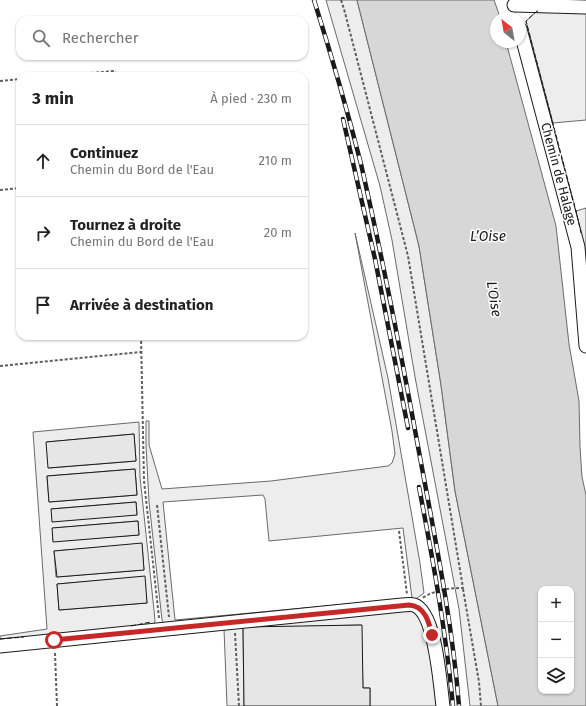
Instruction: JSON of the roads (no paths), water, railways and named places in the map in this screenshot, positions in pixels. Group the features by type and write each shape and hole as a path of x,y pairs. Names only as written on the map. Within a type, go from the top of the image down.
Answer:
{"street":[{"path":"514,8 586,7"},
{"name":"Chemin de Halage","path":"525,48 578,247 586,346"},
{"path":"0,646 165,628 411,605 420,609 430,626 437,662 442,706"}],"water":[{"name":"L’Oise","path":"357,0 494,0 498,12 490,12 490,48 508,48 556,226 569,344 579,401 582,477 586,495 586,706 498,706 455,491 441,385 419,246"}],"railway":[{"path":"314,0 356,143 369,199 404,371 441,573 452,639 459,706"},
{"path":"343,119 375,259 408,428"},
{"path":"419,487 439,596 453,706"}],"water label":[{"name":"L'Oise","path":"494,299"}]}
